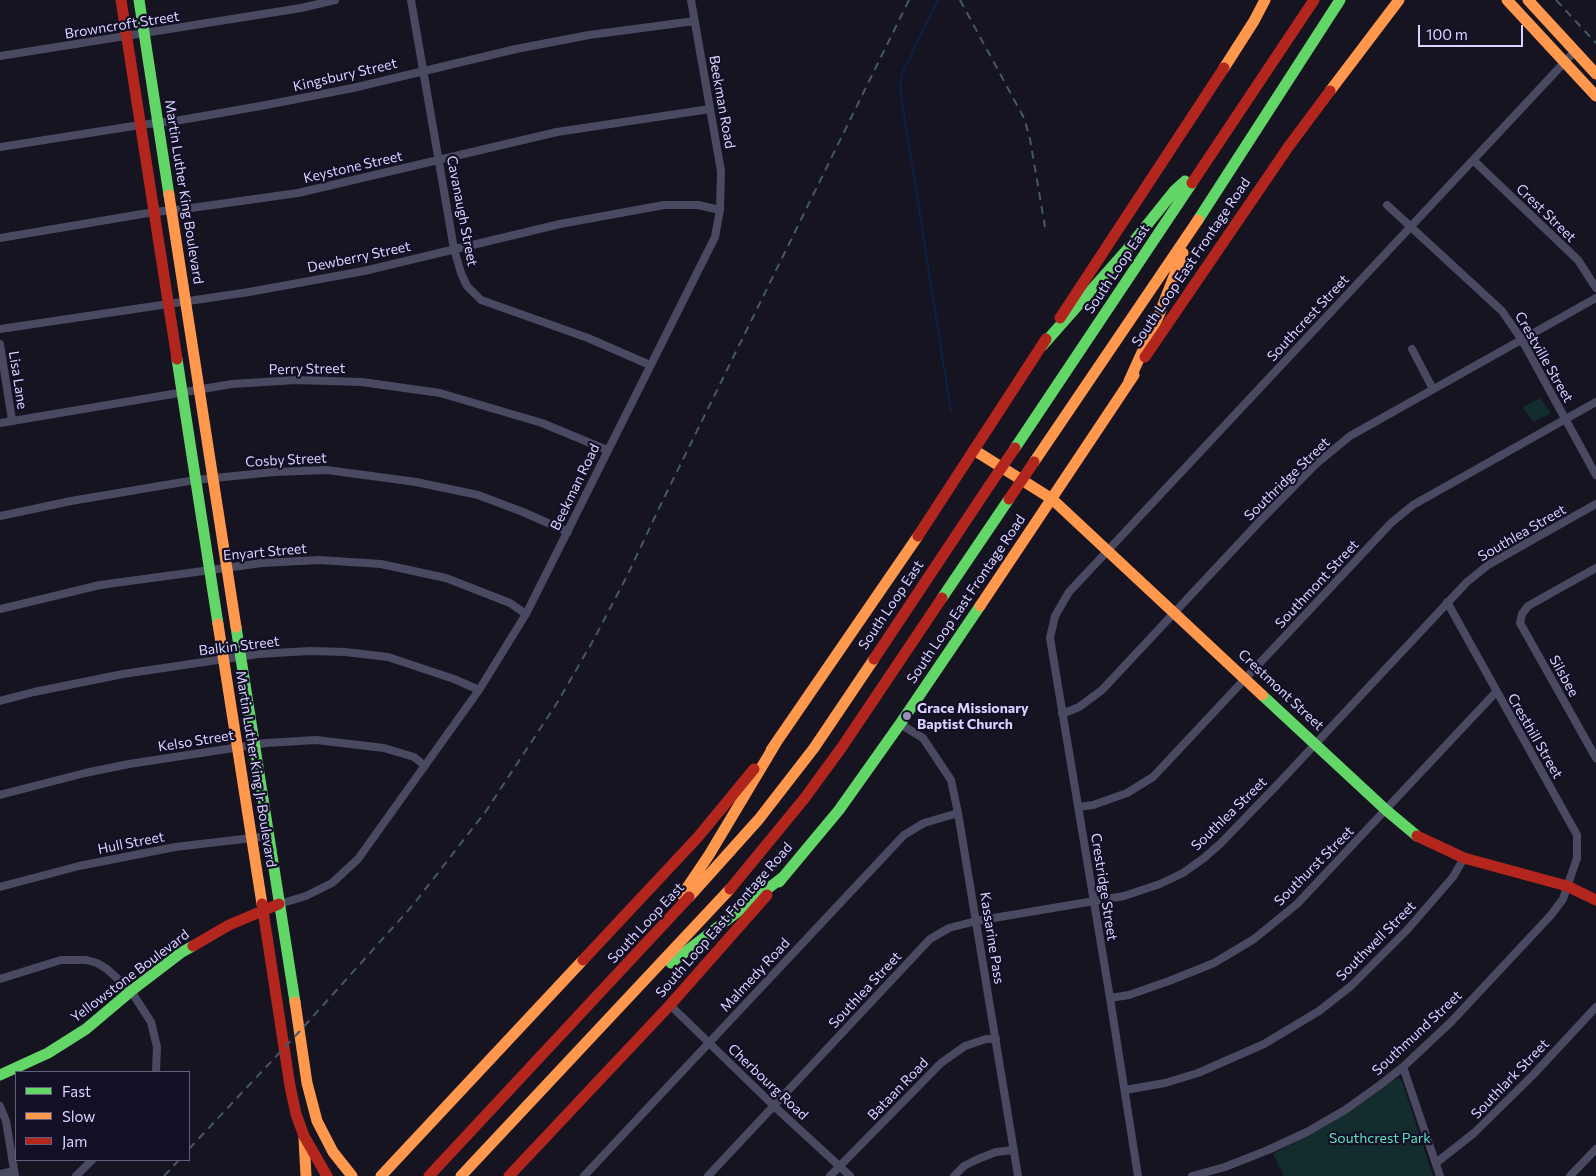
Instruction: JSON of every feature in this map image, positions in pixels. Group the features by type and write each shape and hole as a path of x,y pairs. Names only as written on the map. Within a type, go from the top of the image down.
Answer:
{"main road":[{"path":"121,0 168,303"},
{"name":"Martin Luther King Boulevard","path":"139,0 199,389"},
{"path":"646,945 709,855 776,743 912,545 1188,124 1254,21 1265,0"},
{"name":"South Loop East","path":"429,1176 646,945 758,820 814,748 1314,0"},
{"path":"461,1176 726,893 804,799 842,747 1196,223 1340,0"},
{"name":"South Loop East Frontage Road","path":"509,1176 670,1004 783,877 839,810 900,724 1288,146 1399,0"},
{"path":"1507,0 1596,96"},
{"path":"1528,0 1596,74"},
{"path":"1042,346 1126,252 1175,190 1204,163"},
{"path":"1130,381 1196,223"},
{"name":"Martin Luther King Jr Boulevard","path":"168,303 290,1086 296,1114 304,1136 327,1176"},
{"name":"Martin Luther King Jr Boulevard","path":"199,389 307,1083 316,1121 333,1152 352,1176"},
{"name":"Crestmont Street","path":"974,450 1052,499 1414,834 1464,858 1567,886 1596,900"},
{"path":"382,1176 698,837 776,743"},
{"path":"636,990 783,877"},
{"name":"Yellowstone Boulevard","path":"0,1076 48,1053 68,1040 100,1018 131,991 182,952 229,925 279,904"},
{"path":"280,1027 297,1023"},
{"path":"290,1086 307,1083"},
{"path":"388,1176 430,1129 438,1116"},
{"path":"304,1136 306,1176"}],"street":[{"name":"Browncroft Street","path":"0,56 301,8 335,0"},
{"name":"Cavanaugh Street","path":"411,0 454,249 467,286 481,300 588,338 650,365"},
{"name":"Beekman Road","path":"279,904 306,896 332,883 358,859 479,690 526,614 715,237 720,210 721,171 691,0"},
{"name":"Kingsbury Street","path":"0,147 266,105 353,88 516,49 580,37 695,22"},
{"name":"Southcrest Street","path":"1062,604 1069,592 1575,51"},
{"name":"Keystone Street","path":"0,238 154,212 298,193 557,132 710,109"},
{"name":"Crest Street","path":"1473,160 1578,260 1596,288"},
{"name":"Dewberry Street","path":"0,329 185,302 364,271 560,224 664,205 698,204 720,210"},
{"name":"Crestville Street","path":"1387,205 1502,311 1522,340 1596,475"},
{"name":"Southridge Street","path":"1062,714 1080,707 1102,690 1316,464 1350,436 1596,298"},
{"name":"Lisa Lane","path":"0,344 12,420"},
{"path":"1412,349 1433,389"},
{"name":"Perry Street","path":"0,423 232,384 296,380 362,382 440,393 542,423 607,450"},
{"name":"Southmont Street","path":"1079,807 1127,793 1153,777 1391,523 1413,505 1596,402"},
{"name":"Cosby Street","path":"0,516 70,501 213,477 327,470 416,482 478,495 524,512 568,532"},
{"name":"Southlea Street","path":"708,1176 930,939 949,928 976,920 1124,896 1160,884 1183,873 1204,858 1271,791 1467,582 1488,565 1596,504"},
{"name":"Enyart Street","path":"0,608 100,585 262,563 320,560 382,564 446,578 510,603 526,614"},
{"name":"Silsbee","path":"1596,568 1528,606 1522,614 1520,623 1596,758"},
{"name":"Cresthill Street","path":"1447,602 1577,835 1577,858 1567,886"},
{"name":"Crestridge Street","path":"1062,604 1054,616 1050,638 1138,1176"},
{"name":"Balkin Street","path":"0,701 34,692 123,674 258,654 310,651 345,652 388,657 454,679 479,690"},
{"name":"Southurst Street","path":"1110,998 1129,995 1214,963 1254,939 1297,904 1496,692"},
{"name":"Kassarine Pass","path":"900,724 923,738 951,780 1018,1176"},
{"name":"Kelso Street","path":"0,795 120,766 254,744 316,740 384,748 414,758 426,766"},
{"name":"Malmedy Road","path":"584,1176 904,835 924,823 958,814"},
{"name":"Hull Street","path":"0,887 79,866 175,847 269,836"},
{"name":"Southwell Street","path":"1124,1090 1165,1083 1198,1073 1264,1044 1319,1011 1351,986 1400,937 1453,877 1464,858"},
{"name":"Southmund Street","path":"1192,1176 1225,1167 1307,1132 1345,1110 1403,1067 1451,1022 1551,915 1563,899 1567,886"},
{"path":"0,979 61,960 86,960 107,969 131,991 151,1022 155,1035 158,1060 156,1071"},
{"name":"Cherbourg Road","path":"670,1004 774,1106 850,1176"},
{"name":"Southlark Street","path":"1436,1163 1474,1134 1533,1075 1596,1007"},
{"name":"Bataan Road","path":"830,1176 941,1063 965,1046 986,1039 996,1039"},
{"path":"1403,1067 1440,1176"},
{"path":"0,1106 6,1121 14,1173 0,1174"},
{"path":"1570,1176 1596,1149"},
{"path":"954,1176 964,1166 978,1159 996,1152 1013,1150"},
{"path":"76,1176 91,1161"}],"green space":[{"path":"1540,398 1551,413 1533,422 1523,407"},
{"name":"Southcrest Park","path":"1399,1078 1402,1081 1433,1176 1284,1176 1273,1154 1324,1127"}],"waterway":[{"path":"938,0 902,74 900,88 951,412"}],"railway":[{"path":"190,1148 299,1032 413,905 486,811 557,703 594,639 627,576 909,0"},
{"path":"960,0 1024,118 1030,139 1045,227"},
{"path":"1556,0 1596,43"},
{"path":"164,1176 178,1161"}],"traffic: fast":[{"path":"139,0 169,195"},
{"path":"1198,220 1340,0"},
{"path":"1042,346 1126,251 1175,190 1185,181"},
{"path":"1015,448 1192,183"},
{"path":"177,359 218,624"},
{"path":"942,598 1009,499"},
{"path":"779,882 839,810 980,606"},
{"path":"236,627 295,1002"},
{"path":"1262,695 1386,810 1417,836"},
{"path":"671,963 783,877"},
{"path":"0,1075 48,1053 86,1029 131,991 182,952 193,946"}],"traffic: slow":[{"path":"1224,68 1265,0"},
{"path":"1330,91 1399,0"},
{"path":"1507,0 1596,96"},
{"path":"1528,0 1596,74"},
{"path":"169,195 236,627"},
{"path":"1034,462 1198,220"},
{"path":"1129,381 1159,315 1183,253"},
{"path":"980,606 1134,375"},
{"path":"974,450 1052,499 1262,695"},
{"path":"771,750 918,536"},
{"path":"218,624 262,904"},
{"path":"689,897 759,819 814,748 874,659"},
{"path":"682,895 709,855 776,743"},
{"path":"461,1176 730,889"},
{"path":"381,1176 583,960"},
{"path":"295,1002 307,1083 317,1121 333,1152 352,1176"},
{"path":"304,1138 306,1176"}],"traffic: jam":[{"path":"121,0 177,359"},
{"path":"1192,183 1314,0"},
{"path":"1060,318 1224,68"},
{"path":"1145,357 1289,146 1330,91"},
{"path":"918,536 1046,339"},
{"path":"989,486 1015,448"},
{"path":"1009,499 1034,462"},
{"path":"874,659 989,486"},
{"path":"730,889 804,799 842,747 942,598"},
{"path":"583,960 698,837 754,769"},
{"path":"1417,836 1464,858 1567,886 1596,900"},
{"path":"509,1176 670,1005 767,895"},
{"path":"429,1176 689,897"},
{"path":"262,904 296,1114 304,1136 327,1176"},
{"path":"193,946 229,925 279,904"}],"place":[{"name":"Grace Missionary Baptist Church","path":"907,716"}]}
